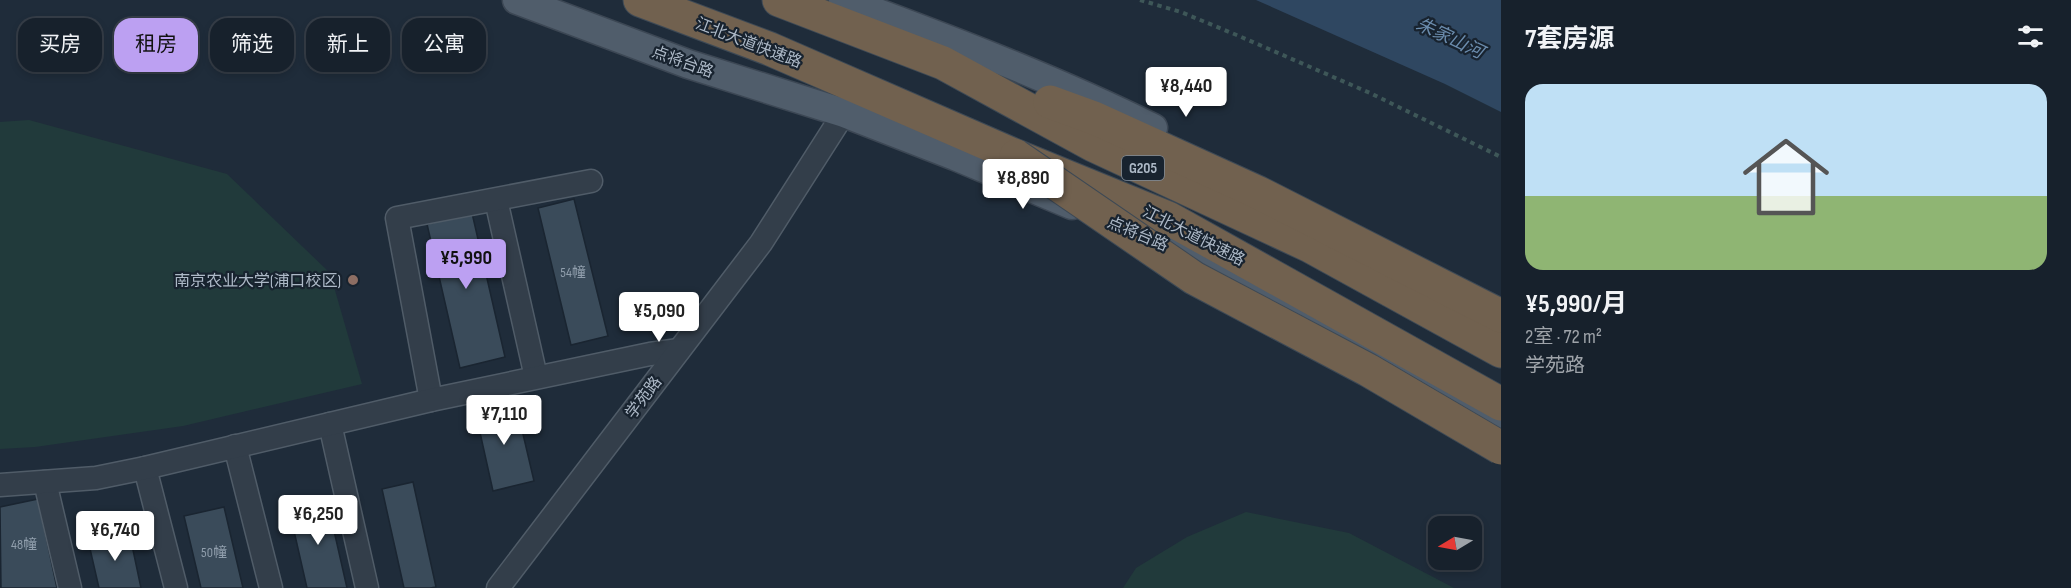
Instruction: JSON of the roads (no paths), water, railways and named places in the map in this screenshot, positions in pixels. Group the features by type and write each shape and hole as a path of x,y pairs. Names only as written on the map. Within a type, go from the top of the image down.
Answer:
{"highway":[{"name":"江北大道快速路","path":"640,0 770,49 1016,156 1168,218 1501,404"},
{"name":"G205","path":"778,0 943,63 1093,145 1310,246 1501,351"},
{"path":"943,63 1094,118 1249,188 1501,316"},
{"path":"1016,156 1194,278 1368,370 1501,448"}],"main road":[{"name":"点将台路","path":"517,0 688,64 844,113 955,156 1236,275 1501,424"},
{"path":"843,0 967,46 1100,102 1383,241 1501,302"}],"street":[{"name":"学苑路","path":"498,588 761,243 844,113"},
{"path":"431,400 397,218 591,181"},
{"path":"496,200 536,376"},
{"path":"0,485 96,478 536,376 679,350"},
{"path":"330,424 367,588"},
{"path":"235,446 271,588"},
{"path":"145,468 176,588"},
{"path":"45,482 70,588"}],"water":[{"name":"朱家山河","path":"1256,0 1501,0 1501,112 1445,84"}],"place":[{"name":"南京农业大学(浦口校区)","path":"353,280"}]}
